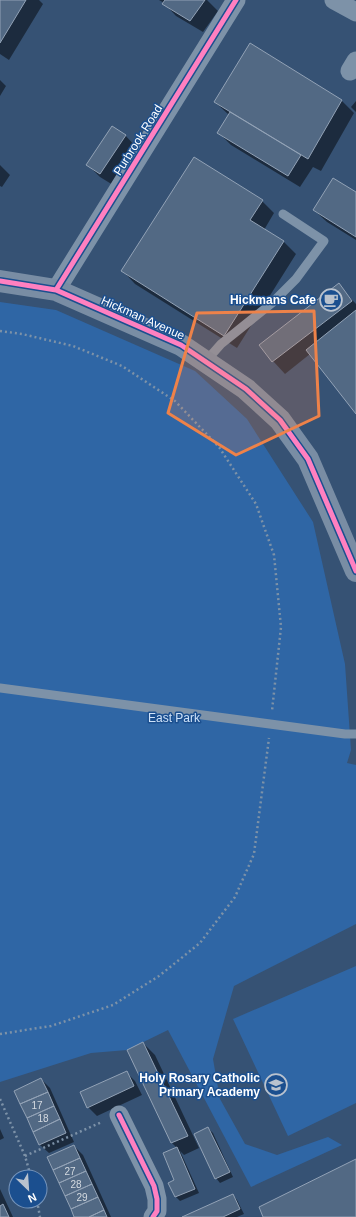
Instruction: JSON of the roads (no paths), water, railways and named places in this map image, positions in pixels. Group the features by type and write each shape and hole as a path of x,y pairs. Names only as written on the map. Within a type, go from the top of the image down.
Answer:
{"street":[{"name":"Purbrook Road","path":"56,290 236,0"},
{"path":"334,0 356,12"},
{"name":"Hickman Avenue","path":"0,282 56,290 181,345 246,389 280,420 308,459 351,546 356,571"},
{"path":"118,1115 154,1186 157,1199 157,1211 153,1217"}],"lane":[{"path":"206,361 221,344 272,303 296,279 324,241 283,214"},
{"path":"0,688 345,734 356,734"}],"place":[{"name":"Hickmans Cafe","path":"331,300"},
{"name":"Holy Rosary Catholic Primary Academy","path":"276,1085"}],"park label":[{"name":"East Park","path":"174,718"}]}
